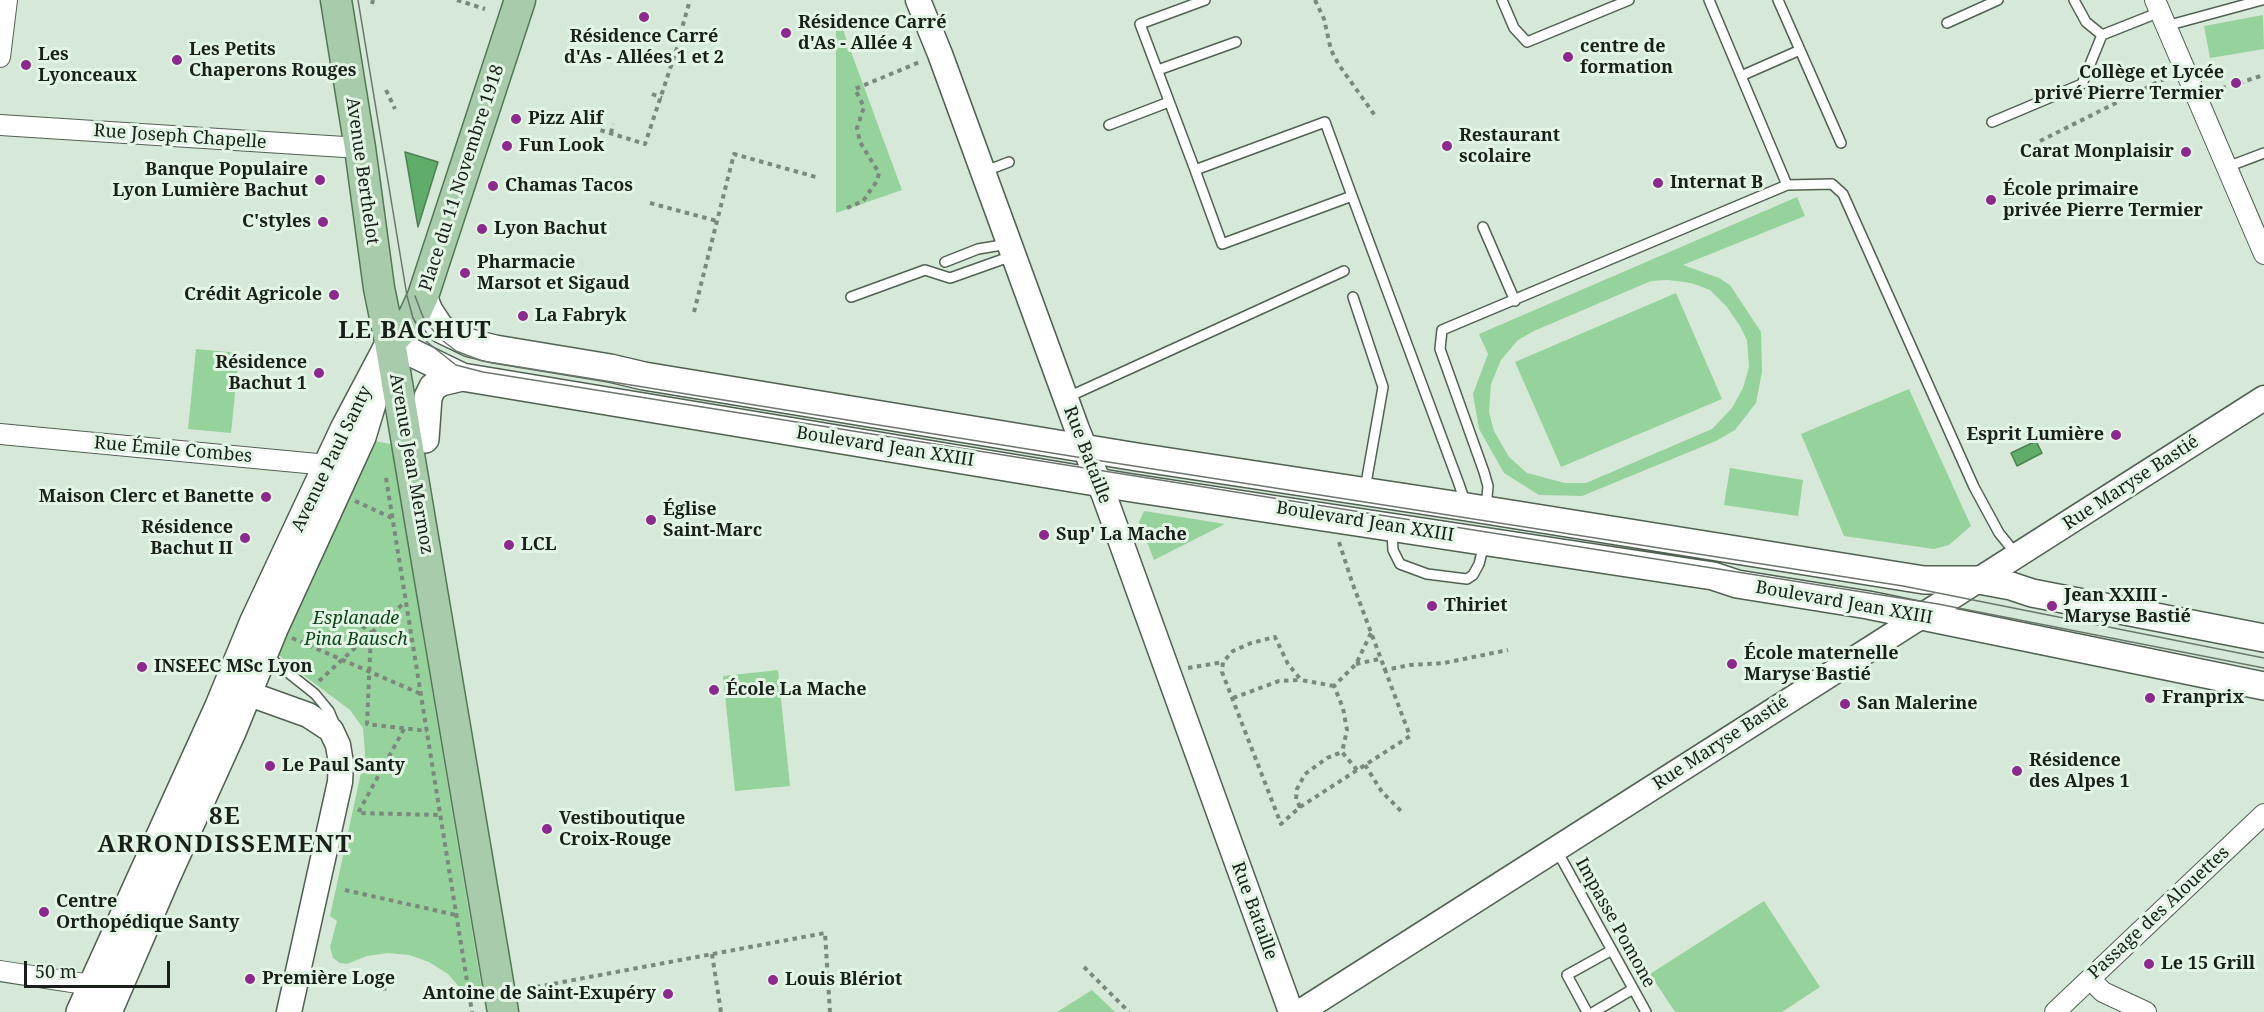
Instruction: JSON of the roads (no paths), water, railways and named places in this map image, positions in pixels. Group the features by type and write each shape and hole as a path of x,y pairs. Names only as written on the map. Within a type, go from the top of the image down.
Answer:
{"main road":[{"name":"Avenue Berthelot","path":"336,0 360,148 379,288 390,342"},
{"name":"Place du 11 Novembre 1918","path":"390,342 412,318 423,296 519,3"},
{"name":"Boulevard Jean XXIII","path":"423,296 429,311 441,328 470,343"},
{"name":"Boulevard Jean XXIII","path":"390,342 470,343 644,376 1085,449 1924,580 1979,580 2012,586 2032,593 2264,638"},
{"name":"Boulevard Jean XXIII","path":"390,342 462,377 1098,482 1713,576 1737,584 1868,605 2264,687"},
{"name":"Avenue Jean Mermoz","path":"390,342 425,439 519,1012"},
{"name":"Avenue Jean Mermoz","path":"390,342 503,1012"},
{"name":"Avenue Paul Santy","path":"114,1001 254,649 343,476 348,420 390,342"},
{"name":"Boulevard Jean XXIII","path":"425,439 428,397 433,387 441,382 462,377"},
{"name":"Avenue Paul Santy","path":"80,1012 238,690"}],"street":[{"path":"0,57 7,0"},
{"name":"Rue Bataille","path":"918,0 1098,482 1291,1012"},
{"path":"2160,13 2264,254"},
{"name":"Rue Joseph Chapelle","path":"0,125 360,148"},
{"name":"Rue Maryse Bastié","path":"1300,1012 2264,398"},
{"name":"Rue Émile Combes","path":"0,434 343,476"},
{"path":"238,690 308,715 321,722 331,730 338,745 341,762 340,782 289,1012"},
{"name":"Passage des Alouettes","path":"2055,1012 2264,814"},
{"path":"0,971 92,986 114,1001"},
{"path":"2090,979 2103,992 2146,1012"}],"lane":[{"path":"1205,0 1140,24 1222,244 1352,196"},
{"path":"1502,0 1514,28 1527,42 1629,0"},
{"path":"1709,0 1787,185"},
{"path":"1778,0 1841,143"},
{"path":"1947,23 1998,0"},
{"path":"2074,0 2086,22 2102,35"},
{"path":"1992,122 2082,84 2102,35 2160,13 2262,0"},
{"path":"1158,70 1236,42"},
{"path":"1741,76 1800,50"},
{"path":"1109,125 1169,102"},
{"path":"1195,170 1325,122 1476,509"},
{"path":"2227,167 2264,153"},
{"path":"983,172 1009,162"},
{"path":"1476,509 1488,486 1440,349 1442,330 1787,185 1832,184 1842,194 1974,487 1999,532 2017,555"},
{"path":"1483,227 1515,301"},
{"path":"945,262 978,249 1012,249"},
{"path":"850,297 925,270 950,278 1012,249"},
{"path":"1066,398 1344,271"},
{"path":"1353,297 1383,387 1365,492"},
{"path":"1392,526 1393,550 1400,564 1427,574 1467,579 1473,575 1479,564 1484,553 1485,541"},
{"path":"254,649 315,694 329,711 338,730 338,745"},
{"name":"Impasse Pomone","path":"1556,849 1646,1012"},
{"path":"1587,1012 1567,975 1612,950"},
{"path":"1594,1012 1634,989"}],"tram line":[{"path":"358,0 407,296 413,318 427,342 456,365 483,372 1938,604 2264,668"},
{"path":"415,296 423,317 438,337 456,351 482,361 1089,459 1903,586 2264,658"}],"place":[{"name":"Résidence Carré d'As - Allées 1 et 2","path":"644,17"},
{"name":"Résidence Carré d'As - Allée 4","path":"786,33"},
{"name":"centre de formation","path":"1568,57"},
{"name":"Les Petits Chaperons Rouges","path":"177,60"},
{"name":"Les Lyonceaux","path":"26,65"},
{"name":"Collège et Lycée privé Pierre Termier","path":"2236,83"},
{"name":"Pizz Alif","path":"516,119"},
{"name":"Fun Look","path":"507,146"},
{"name":"Restaurant scolaire","path":"1447,146"},
{"name":"Carat Monplaisir","path":"2186,152"},
{"name":"Banque Populaire Lyon Lumière Bachut","path":"320,180"},
{"name":"Internat B","path":"1658,183"},
{"name":"Chamas Tacos","path":"493,186"},
{"name":"École primaire privée Pierre Termier","path":"1991,200"},
{"name":"C'styles","path":"323,222"},
{"name":"Lyon Bachut","path":"482,229"},
{"name":"Pharmacie Marsot et Sigaud","path":"465,273"},
{"name":"Crédit Agricole","path":"334,295"},
{"name":"La Fabryk","path":"523,316"},
{"name":"Résidence Bachut 1","path":"319,373"},
{"name":"Esprit Lumière","path":"2116,435"},
{"name":"Maison Clerc et Banette","path":"266,497"},
{"name":"Église Saint-Marc","path":"651,520"},
{"name":"Sup' La Mache","path":"1044,535"},
{"name":"Résidence Bachut II","path":"245,538"},
{"name":"LCL","path":"509,545"},
{"name":"Thiriet","path":"1432,606"},
{"name":"Jean XXIII - Maryse Bastié","path":"2052,606"},
{"name":"École maternelle Maryse Bastié","path":"1732,664"},
{"name":"INSEEC MSc Lyon","path":"142,667"},
{"name":"École La Mache","path":"714,690"},
{"name":"Franprix","path":"2150,698"},
{"name":"San Malerine","path":"1845,704"},
{"name":"Le Paul Santy","path":"270,766"},
{"name":"Résidence des Alpes 1","path":"2017,771"},
{"name":"Vestiboutique Croix-Rouge","path":"547,829"},
{"name":"Centre Orthopédique Santy","path":"44,912"},
{"name":"Le 15 Grill","path":"2149,964"},
{"name":"Première Loge","path":"250,979"},
{"name":"Louis Blériot","path":"773,980"},
{"name":"Antoine de Saint-Exupéry","path":"668,994"}],"district":[{"name":"LE BACHUT","path":"415,331"},
{"name":"8E ARRONDISSEMENT","path":"225,831"}],"park label":[{"name":"Esplanade Pina Bausch","path":"356,629"}]}
